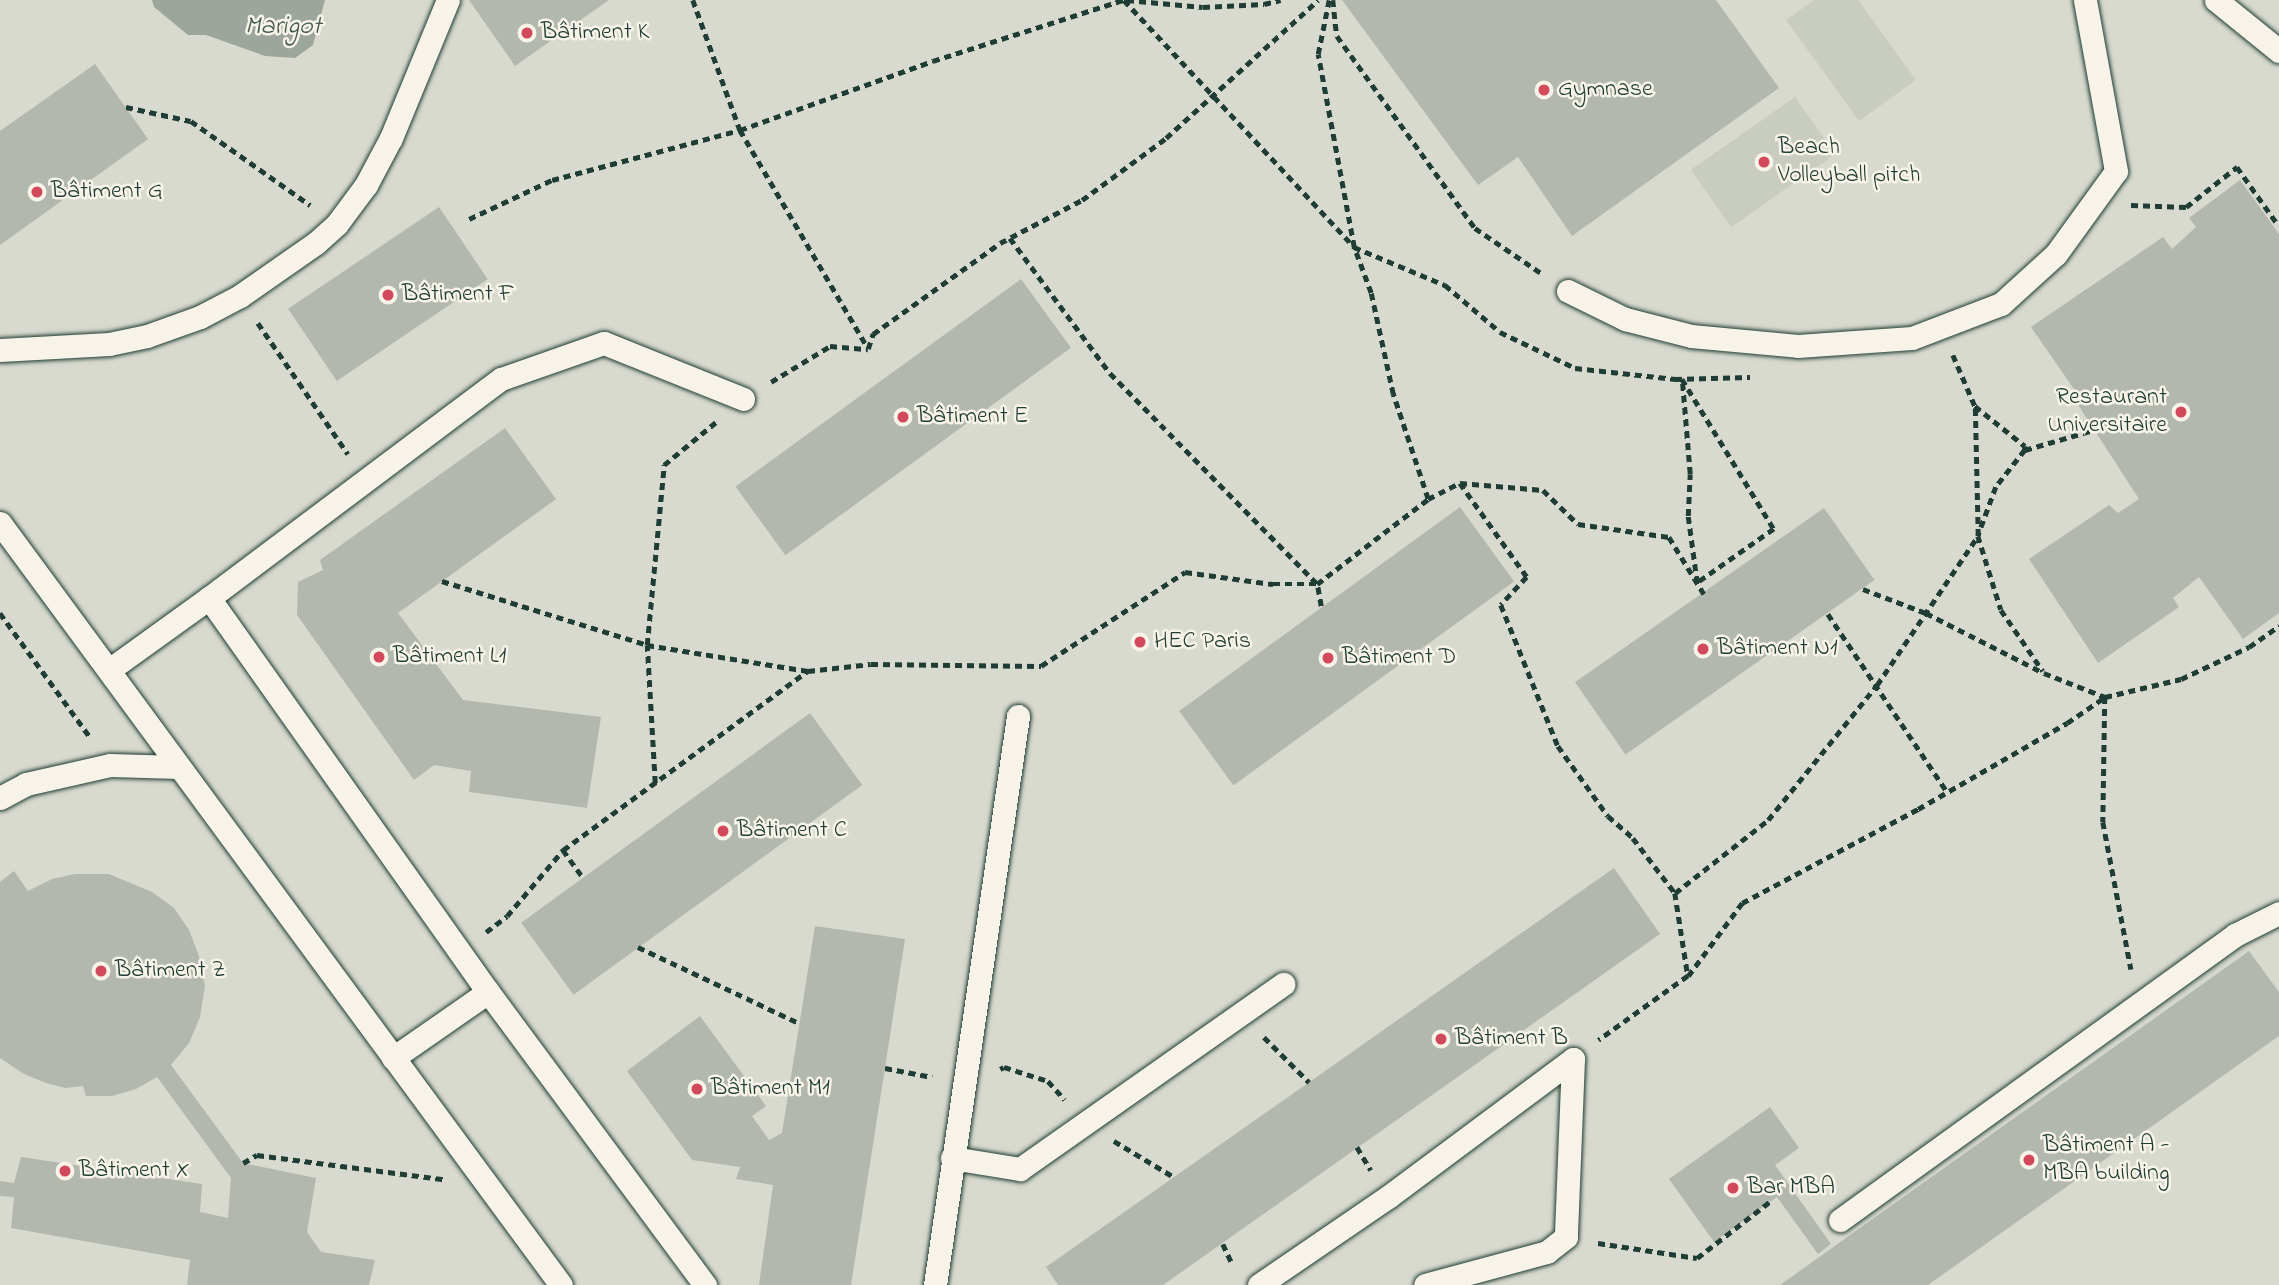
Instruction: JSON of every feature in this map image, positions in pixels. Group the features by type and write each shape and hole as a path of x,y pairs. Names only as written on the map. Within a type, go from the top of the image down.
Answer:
{"lane":[{"path":"0,350 109,344 147,336 200,317 240,296 316,243 337,224 366,185 391,138 448,0"},
{"path":"1567,291 1625,319 1691,336 1798,346 1912,338 2001,304 2056,254 2116,172 2085,0"},
{"path":"2216,0 2279,51"},
{"path":"108,670 209,598 501,379 604,343 743,399"},
{"path":"0,523 561,1285"},
{"path":"209,598 488,992 705,1285"},
{"path":"935,1285 1018,716"},
{"path":"0,797 26,784 110,765 179,767"},
{"path":"1840,1220 2235,935 2279,914"},
{"path":"952,1158 1020,1169 1283,984"},
{"path":"393,1058 488,992"},
{"path":"1425,1285 1547,1251 1566,1237 1573,1059"},
{"path":"1259,1285 1388,1197 1573,1059"}],"path":[{"path":"693,0 740,130 869,349"},
{"path":"469,219 552,180 740,130 933,61 1125,0 1203,7 1264,4 1281,0"},
{"path":"869,349 873,334 1010,238 1082,200 1166,138 1318,0"},
{"path":"1331,0 1337,36 1475,228 1567,291"},
{"path":"1331,0 1318,54 1354,247 1371,293 1393,394 1429,499"},
{"path":"126,107 191,121 337,224"},
{"path":"2092,204 2186,207 2238,167 2279,226"},
{"path":"1010,238 1110,373 1317,584 1321,606"},
{"path":"240,296 367,480"},
{"path":"655,783 647,645 664,464 743,399 830,346 869,349"},
{"path":"1682,379 1774,529 1697,583 1688,516 1690,474 1682,379"},
{"path":"1975,405 1978,536 2001,610 2044,673"},
{"path":"1675,893 1768,820 1877,685 1978,536 1996,487 2025,450"},
{"path":"1460,482 1527,577 1501,605 1558,746 1608,816 1633,838 1675,893 1688,976"},
{"path":"442,581 647,645 808,671 871,664 1041,666 1185,572 1273,584 1317,584 1429,499 1460,482 1543,490 1578,524 1669,537 1704,594"},
{"path":"1863,589 1926,613 2044,673 2105,697"},
{"path":"0,613 110,765"},
{"path":"1828,614 1947,792"},
{"path":"1573,1059 1688,976 1742,903 1947,792 2067,723 2105,697 2181,680 2249,647 2279,626"},
{"path":"459,951 507,916 563,850 808,671"},
{"path":"2105,697 2103,822 2133,978 2141,1003"},
{"path":"563,850 583,878"},
{"path":"638,947 799,1023"},
{"path":"1241,1014 1309,1082"},
{"path":"885,1068 963,1084 1004,1068 1048,1081 1086,1124 1174,1177"},
{"path":"243,1163 257,1156 440,1181 469,1161"},
{"path":"1566,1237 1625,1249 1697,1258 1772,1200"}],"shaded area":[{"name":"HEC Paris","path":"0,0 2279,0 2279,1285 0,1285"},
{"name":"Beach Volleyball pitch","path":"1814,0 1858,0 1916,80 1859,121 1786,20"},
{"name":"Beach Volleyball pitch","path":"1795,97 1835,154 1731,227 1691,170"}],"water":[{"name":"Marigot","path":"152,0 325,0 313,45 295,58 265,56 206,35 188,35 154,7"}],"building":[{"name":"Bâtiment K","path":"469,0 609,0 515,66"},
{"path":"1342,0 1716,0 1779,88 1572,236 1518,157 1478,185"},
{"name":"Bâtiment G","path":"95,64 148,139 0,245 0,131"},
{"name":"Restaurant Universitaire","path":"2240,180 2279,234 2279,613 2243,639 2199,577 2173,598 2179,607 2098,663 2029,559 2109,505 2118,513 2139,499 2071,394 2076,392 2031,327 2163,237 2172,249 2196,227 2189,218"},
{"name":"Bâtiment F","path":"439,207 488,279 337,381 288,309"},
{"name":"Bâtiment E","path":"1021,279 1071,348 785,555 735,486"},
{"name":"Bâtiment L1","path":"505,428 556,499 398,613 463,700 601,717 587,808 469,792 471,771 434,765 414,780 297,615 298,582 323,570 320,560"},
{"name":"Bâtiment D","path":"1460,507 1514,581 1233,785 1179,711"},
{"name":"Bâtiment N1","path":"1824,508 1874,580 1625,754 1575,682"},
{"name":"Bâtiment C","path":"810,713 862,785 573,995 521,923"},
{"name":"Bâtiment B","path":"1614,868 1660,934 1163,1285 1058,1285 1046,1267"},
{"path":"14,871 28,891 52,879 75,874 109,874 152,892 174,908 189,930 199,956 205,986 200,1017 189,1043 171,1065 243,1163 316,1178 307,1232 321,1252 375,1260 369,1285 187,1285 190,1260 11,1228 14,1197 0,1196 0,1181 14,1183 21,1157 202,1184 200,1212 228,1218 231,1178 157,1077 136,1089 112,1096 86,1096 83,1086 65,1088 46,1083 24,1074 0,1058 0,882"},
{"name":"Bâtiment M1","path":"815,926 905,939 885,1068 851,1285 759,1285 773,1185 736,1179 740,1167 692,1160 627,1071 700,1016 766,1106 752,1116 769,1140 782,1133"},
{"name":"Bâtiment A - MBA building","path":"2249,951 2279,992 2279,1036 1928,1285 1780,1285"},
{"name":"Bar MBA","path":"1770,1107 1799,1148 1775,1165 1831,1244 1818,1254 1777,1197 1714,1242 1669,1179"}],"place":[{"name":"Bâtiment K","path":"527,33"},
{"name":"Gymnase","path":"1544,90"},
{"name":"Beach Volleyball pitch","path":"1764,162"},
{"name":"Bâtiment G","path":"37,192"},
{"name":"Bâtiment F","path":"388,295"},
{"name":"Restaurant Universitaire","path":"2181,412"},
{"name":"Bâtiment E","path":"903,417"},
{"name":"HEC Paris","path":"1140,642"},
{"name":"Bâtiment N1","path":"1703,649"},
{"name":"Bâtiment L1","path":"379,657"},
{"name":"Bâtiment D","path":"1328,658"},
{"name":"Bâtiment C","path":"723,831"},
{"name":"Bâtiment Z","path":"101,971"},
{"name":"Bâtiment B","path":"1441,1039"},
{"name":"Bâtiment M1","path":"697,1089"},
{"name":"Bâtiment A - MBA building","path":"2029,1160"},
{"name":"Bâtiment X","path":"65,1171"},
{"name":"Bar MBA","path":"1733,1188"}]}
